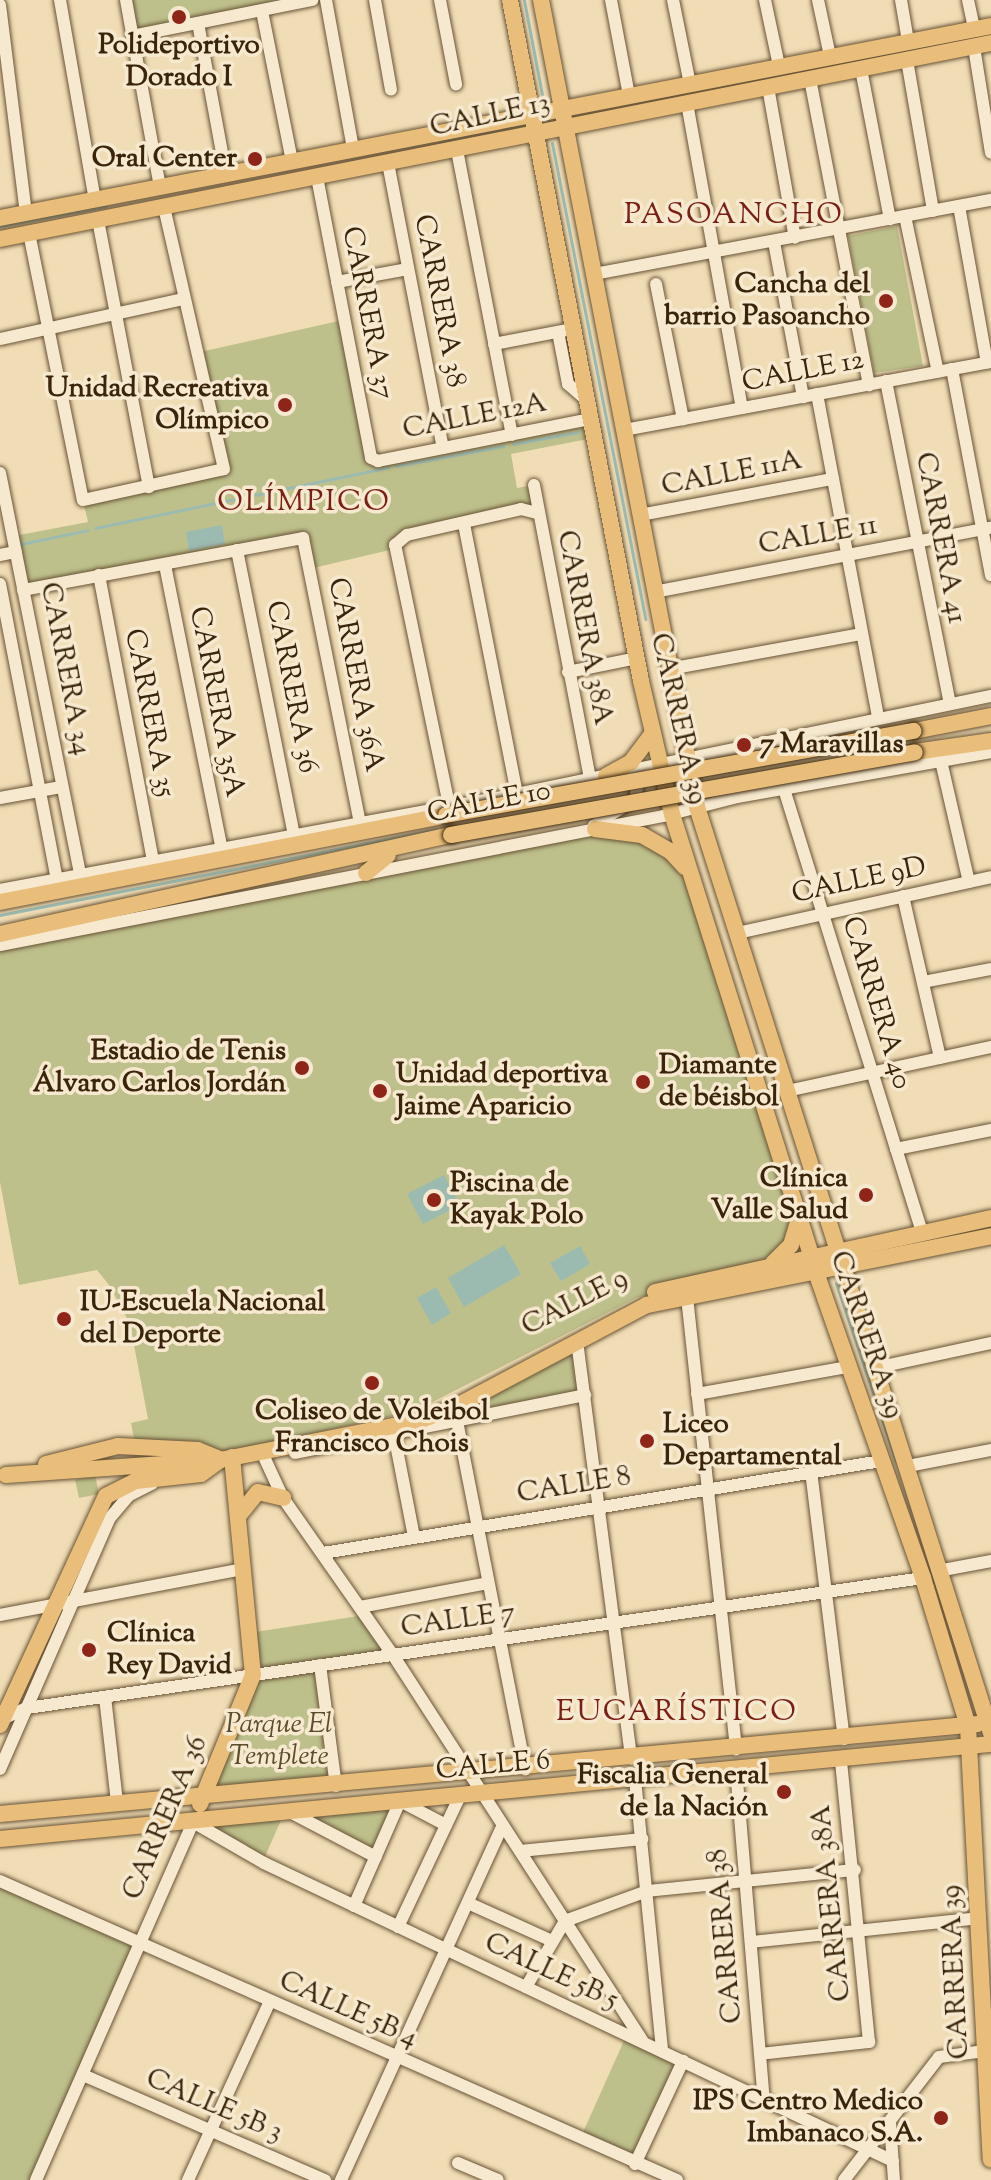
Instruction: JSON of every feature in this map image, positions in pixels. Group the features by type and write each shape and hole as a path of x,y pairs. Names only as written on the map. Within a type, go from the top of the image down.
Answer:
{"main road":[{"name":"CARRERA 39","path":"510,0 526,87 562,127 594,274 697,807 839,1257 943,1570 990,1726"},
{"name":"CARRERA 39","path":"541,0 548,111 538,133 540,162 565,331 590,419 652,734 667,795 813,1262 847,1367 923,1578 968,1726 984,1859 979,1918 991,2159"},
{"name":"CALLE 13","path":"0,218 991,26"},
{"name":"CALLE 13","path":"0,239 991,43"},
{"path":"506,120 520,107 526,87"},
{"path":"510,140 528,146 540,162"},
{"path":"962,721 991,708"},
{"name":"CALLE 10","path":"0,902 407,822 444,809 991,716"},
{"path":"605,777 631,762 652,734"},
{"name":"CALLE 10","path":"0,934 194,895 451,835 915,752 984,748"},
{"path":"667,795 672,770 686,760"},
{"path":"365,821 407,822"},
{"path":"587,831 626,830 655,841 681,861 692,878"},
{"path":"366,873 392,851"},
{"path":"194,895 225,900"},
{"path":"731,1000 767,1029"},
{"path":"770,1265 791,1245 799,1217"},
{"name":"CALLE 9","path":"839,1257 922,1233 991,1218"},
{"name":"CALLE 9","path":"490,1382 640,1308 813,1262 991,1236"},
{"name":"CALLE 9","path":"3,1476 231,1458 418,1421 636,1298 770,1265 813,1262"},
{"path":"1,1722 52,1603 106,1496 136,1481 159,1482 201,1474 231,1458"},
{"name":"CARRERA 36","path":"193,1822 253,1675 231,1458"},
{"path":"239,1516 258,1492 283,1498"},
{"path":"913,1550 928,1527"},
{"path":"974,1670 991,1697"},
{"name":"CALLE 6","path":"0,1814 990,1726"},
{"name":"CALLE 6","path":"0,1839 991,1744"},
{"path":"763,1747 792,1764"},
{"path":"662,1777 688,1754"}],"street":[{"path":"60,0 95,200"},
{"path":"126,0 160,187"},
{"path":"132,36 312,0"},
{"path":"326,0 353,149"},
{"path":"375,0 391,90"},
{"path":"440,0 456,84"},
{"path":"611,0 629,95"},
{"path":"673,0 690,84"},
{"path":"765,0 779,66"},
{"path":"818,0 830,56"},
{"path":"901,0 908,41"},
{"path":"968,0 974,29"},
{"path":"0,5 26,213"},
{"path":"262,11 292,161"},
{"path":"198,23 226,174"},
{"path":"974,47 991,153"},
{"path":"907,60 933,211"},
{"path":"861,69 890,219"},
{"path":"810,79 869,385"},
{"path":"768,87 795,238"},
{"path":"687,103 742,408"},
{"path":"457,150 512,435"},
{"name":"CARRERA 38","path":"388,163 443,448"},
{"name":"CARRERA 37","path":"317,177 371,458"},
{"path":"594,274 991,200"},
{"path":"959,206 989,362"},
{"path":"29,233 83,500 224,469 164,207"},
{"path":"905,216 938,372"},
{"path":"98,220 149,487"},
{"path":"774,242 803,397"},
{"path":"337,282 408,269"},
{"path":"656,284 683,419"},
{"path":"0,339 184,299"},
{"path":"494,344 565,331"},
{"name":"CALLE 12","path":"624,430 989,362"},
{"path":"952,369 986,529 991,575"},
{"name":"CARRERA 41","path":"886,381 915,544 950,703"},
{"path":"817,394 878,718"},
{"name":"CALLE 12A","path":"371,458 443,448 590,419"},
{"name":"CARRERA 34","path":"0,473 80,875"},
{"name":"CALLE 11A","path":"640,515 833,479"},
{"name":"CARRERA 38A","path":"534,485 568,672 605,777 635,784 635,800 587,831"},
{"path":"444,809 396,541 521,509 537,513"},
{"path":"464,524 517,794"},
{"name":"CALLE 11","path":"654,592 846,552 915,544 986,529"},
{"name":"CARRERA 36A","path":"237,550 303,538 365,821"},
{"path":"23,590 237,550"},
{"name":"CARRERA 36","path":"237,550 294,834"},
{"path":"0,555 16,552"},
{"name":"CARRERA 35A","path":"165,565 222,849"},
{"name":"CARRERA 35","path":"99,575 153,861"},
{"name":"CARRERA 34","path":"0,584 57,879"},
{"path":"669,669 862,634"},
{"path":"568,672 637,658"},
{"name":"CALLE 10","path":"0,890 444,809 991,696"},
{"name":"CALLE 10","path":"0,945 672,814 737,797 941,761 984,748"},
{"path":"732,750 715,763 713,780 723,793 737,797"},
{"path":"941,761 969,882"},
{"path":"0,798 61,787"},
{"name":"CARRERA 40","path":"784,789 922,1233"},
{"name":"CALLE 9D","path":"737,933 991,877"},
{"path":"903,896 940,1058"},
{"path":"923,982 991,969"},
{"path":"787,1091 991,1047"},
{"path":"896,1149 991,1130"},
{"path":"687,1297 736,1749"},
{"path":"577,1341 631,1759"},
{"path":"875,1368 991,1343"},
{"path":"697,1394 847,1367"},
{"name":"CALLE 9","path":"231,1458 265,1459 585,1395"},
{"path":"457,1421 525,1769"},
{"path":"394,1434 414,1537"},
{"path":"908,1466 991,1450"},
{"path":"265,1459 283,1498 393,1655 644,2043"},
{"name":"CALLE 8","path":"323,1553 881,1461"},
{"path":"811,1471 844,1739"},
{"path":"0,1769 73,1598 118,1506 138,1489 159,1482"},
{"path":"943,1570 991,1561"},
{"path":"0,1615 73,1598 244,1569"},
{"name":"CALLE 7","path":"1,1722 27,1708 923,1578"},
{"path":"360,1607 488,1583"},
{"path":"320,1665 336,1786"},
{"path":"105,1697 117,1803"},
{"name":"CARRERA 38A","path":"760,2054 869,2042 862,1929 841,1759"},
{"name":"CARRERA 38","path":"736,1769 764,2099"},
{"path":"635,1779 662,2051"},
{"path":"398,1927 460,1796"},
{"path":"354,1906 400,1801 446,1825"},
{"path":"288,1811 376,1857"},
{"name":"CARRERA 36","path":"36,2180 193,1822"},
{"name":"CALLE 5B 5","path":"193,1822 264,1863 893,2161"},
{"path":"341,2180 503,1825"},
{"path":"520,1851 642,1839"},
{"path":"526,1987 565,1921 647,1891 855,1870"},
{"name":"CALLE 5B 4","path":"0,1881 669,2178"},
{"path":"468,1903 552,1941"},
{"path":"751,1942 979,1918"},
{"path":"188,2180 270,2001"},
{"path":"844,2180 939,2057 985,2051"},
{"path":"635,2164 683,2061"},
{"name":"CALLE 5B 3","path":"83,2075 209,2133 325,2180"},
{"path":"890,2122 894,2180"},
{"path":"458,2163 498,2180"}],"green space":[{"name":"Polideportivo Dorado I","path":"126,0 312,0 132,36"},
{"name":"Cancha del barrio Pasoancho","path":"897,226 923,366 874,373 848,236"},
{"name":"Unidad Recreativa Olímpico","path":"343,320 371,458 590,419 593,438 511,454 517,488 534,485 537,513 530,509 407,535 394,549 309,569 304,539 23,590 14,536 88,522 83,500 223,469 196,353"},
{"name":"Unidad deportiva Jaime Aparicio","path":"611,828 681,861 799,1217 782,1256 636,1298 415,1411 250,1447 241,1456 136,1449 131,1423 148,1419 130,1324 109,1285 97,1270 19,1285 0,1182 0,945"},
{"path":"577,1341 585,1395 457,1421 453,1408"},
{"path":"95,1475 99,1494 79,1498 75,1480"},
{"name":"Parque El Templete","path":"365,1615 393,1655 320,1665 336,1786 207,1790 253,1675 249,1633"},
{"path":"392,1808 375,1855 308,1817"},
{"path":"282,1818 263,1861 208,1825"},
{"path":"0,1881 142,1944 36,2180 0,2180"},
{"path":"627,2034 683,2061 635,2164 580,2139"}],"water":[{"path":"222,525 225,544 189,551 186,532"},
{"name":"Piscina de Kayak Polo","path":"444,1175 460,1205 423,1224 407,1194"},
{"path":"504,1245 521,1274 464,1307 448,1278"},
{"path":"580,1246 590,1264 561,1281 550,1263"},
{"path":"436,1287 451,1313 432,1325 417,1298"}],"waterway":[{"path":"524,0 542,94"},
{"path":"440,141 520,125"},
{"path":"552,143 645,619"},
{"path":"0,226 106,206"},
{"path":"513,444 578,432"},
{"path":"396,466 503,446"},
{"path":"95,528 389,467"},
{"path":"21,544 88,530"},
{"path":"0,915 437,829"},
{"path":"836,1283 896,1461"}],"place":[{"name":"Polideportivo Dorado I","path":"179,17"},
{"name":"Oral Center","path":"255,159"},
{"name":"Cancha del barrio Pasoancho","path":"886,301"},
{"name":"Unidad Recreativa Olímpico","path":"285,405"},
{"name":"7 Maravillas","path":"744,745"},
{"name":"Estadio de Tenis Álvaro Carlos Jordán","path":"302,1068"},
{"name":"Diamante de béisbol","path":"643,1082"},
{"name":"Unidad deportiva Jaime Aparicio","path":"380,1091"},
{"name":"Clínica Valle Salud","path":"866,1195"},
{"name":"Piscina de Kayak Polo","path":"434,1200"},
{"name":"IU-Escuela Nacional del Deporte","path":"64,1319"},
{"name":"Coliseo de Voleibol Francisco Chois","path":"372,1383"},
{"name":"Liceo Departamental","path":"647,1441"},
{"name":"Clínica Rey David","path":"89,1650"},
{"name":"Fiscalia General de la Nación","path":"784,1792"},
{"name":"IPS Centro Medico Imbanaco S.A.","path":"941,2118"}],"district":[{"name":"PASOANCHO","path":"734,216"},
{"name":"OLÍMPICO","path":"304,503"},
{"name":"EUCARÍSTICO","path":"677,1713"}]}
